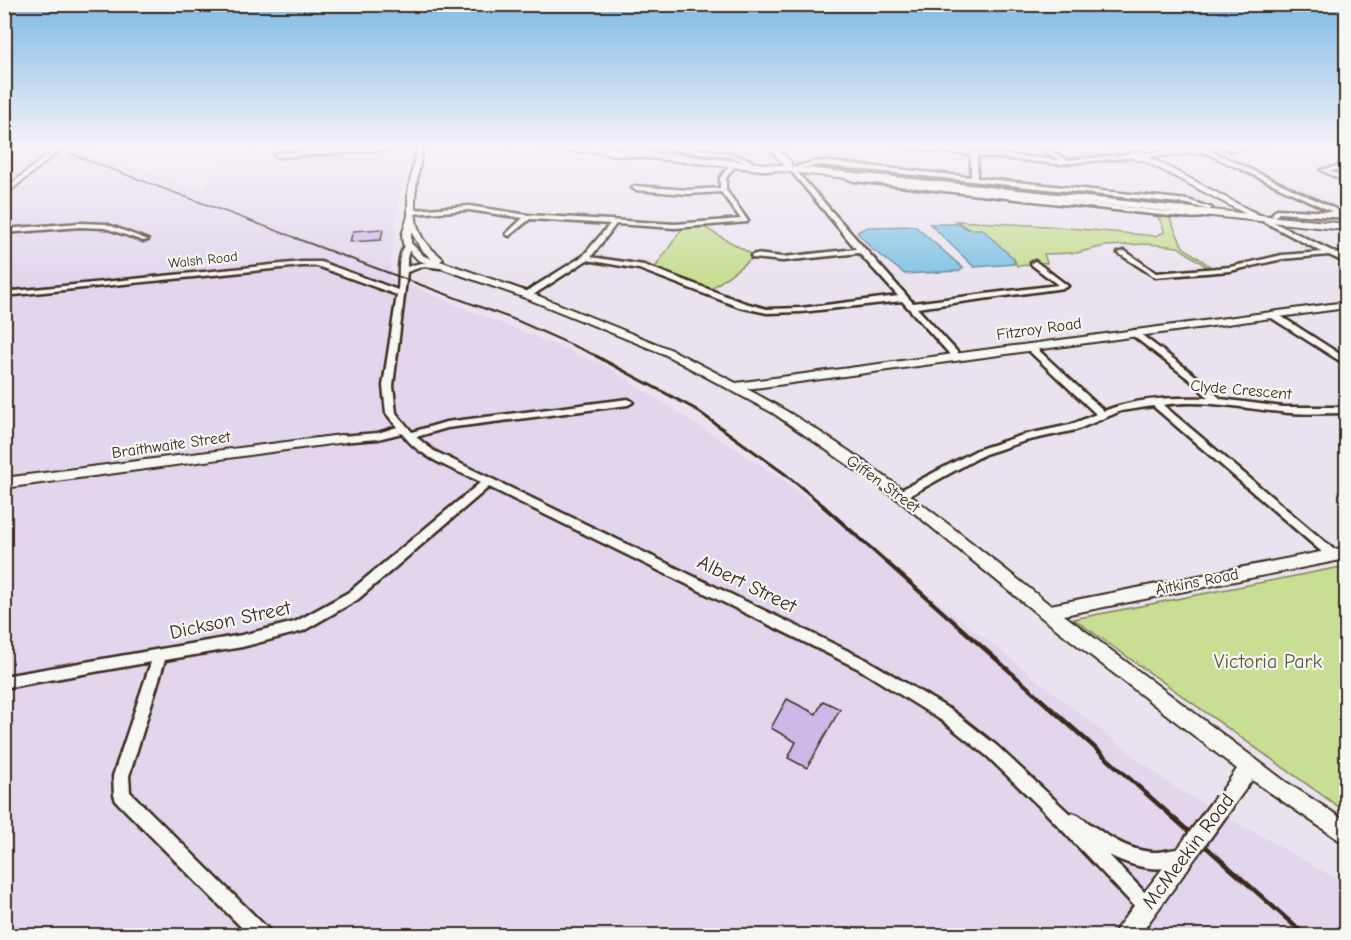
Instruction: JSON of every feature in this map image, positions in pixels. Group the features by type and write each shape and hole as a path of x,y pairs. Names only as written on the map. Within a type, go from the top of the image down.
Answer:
{"highway":[{"path":"997,190 1270,217 1347,227"},
{"path":"1008,190 1209,211 1251,213 1270,217 1347,221"}],"street":[{"path":"404,430 391,413 388,386 404,269 403,256 408,245 406,235 414,190"},
{"path":"411,215 469,208 528,217 614,223 693,226 745,221 723,190 688,192 660,190"},
{"path":"809,190 957,357"},
{"path":"1070,190 1188,202 1209,211"},
{"path":"1208,190 1251,213"},
{"path":"1293,190 1346,216"},
{"path":"1346,216 1276,211 1270,217 1347,261"},
{"path":"411,215 423,256"},
{"path":"509,234 528,217"},
{"path":"527,295 586,258 614,223"},
{"path":"4,231 80,225 106,226 145,240"},
{"path":"408,245 423,256"},
{"path":"755,256 783,259 861,251"},
{"path":"1122,254 1155,275 1230,269 1282,257 1331,253"},
{"path":"404,269 423,256"},
{"name":"Giffen Street","path":"423,256 440,266 527,295 668,352 777,410 901,495 1047,612 1250,768 1347,833"},
{"name":"Giffen Street","path":"423,256 472,276"},
{"path":"586,258 641,267 742,305 768,311 793,311 904,298"},
{"path":"911,306 1064,286 1035,263"},
{"name":"Walsh Road","path":"4,294 302,264 318,264 399,293"},
{"path":"404,269 423,264 440,266"},
{"name":"Fitzroy Road","path":"735,387 1347,305"},
{"path":"1273,315 1347,361"},
{"path":"1135,333 1193,378 1218,401"},
{"path":"1030,347 1102,415"},
{"name":"Clyde Crescent","path":"901,495 981,452 1015,440 1073,428 1119,408 1154,402 1218,401 1283,410 1347,410"},
{"name":"Braithwaite Street","path":"4,483 628,402"},
{"path":"1154,402 1340,554"},
{"name":"Albert Street","path":"404,430 430,453 864,665 956,722 1020,776 1050,805 1147,907"},
{"name":"Dickson Street","path":"4,682 275,634 298,627 353,596 488,482"},
{"name":"Aitkins Road","path":"1047,612 1340,554"},
{"path":"160,655 121,776 122,795 263,936"},
{"name":"McMeekin Road","path":"1125,936 1250,768"},
{"name":"Albert Street","path":"1050,805 1105,844 1134,859 1154,861 1189,850"}],"shaded area":[{"path":"5,190 400,190 389,277 604,365 781,478 1171,785 1346,884 1346,936 5,936"}],"green space":[{"path":"1157,214 1168,215 1183,247 1211,267 1207,267 1178,247 1148,244 1105,246 1076,253 1044,254 1047,263 1030,262 1030,265 1017,266 1014,259 956,221 1048,226 1155,236 1165,232"},
{"path":"700,225 755,256 707,292 652,272 684,226"},
{"name":"Victoria Park","path":"1346,566 1346,812 1074,619"}],"water":[{"path":"930,224 959,224 968,229 982,229 1014,259 1014,264 974,267"},
{"path":"915,226 963,268 959,271 905,274 872,249 857,232 868,227"}],"building":[{"path":"383,229 381,240 350,242 353,231"},
{"path":"787,699 816,714 823,701 840,709 807,768 788,758 796,742 771,728"}],"railway":[{"path":"167,190 299,239"},
{"path":"295,238 518,321 599,357"},
{"path":"596,356 695,409 785,474 825,507"},
{"path":"823,506 1040,698"},
{"path":"1038,697 1306,936"}]}
